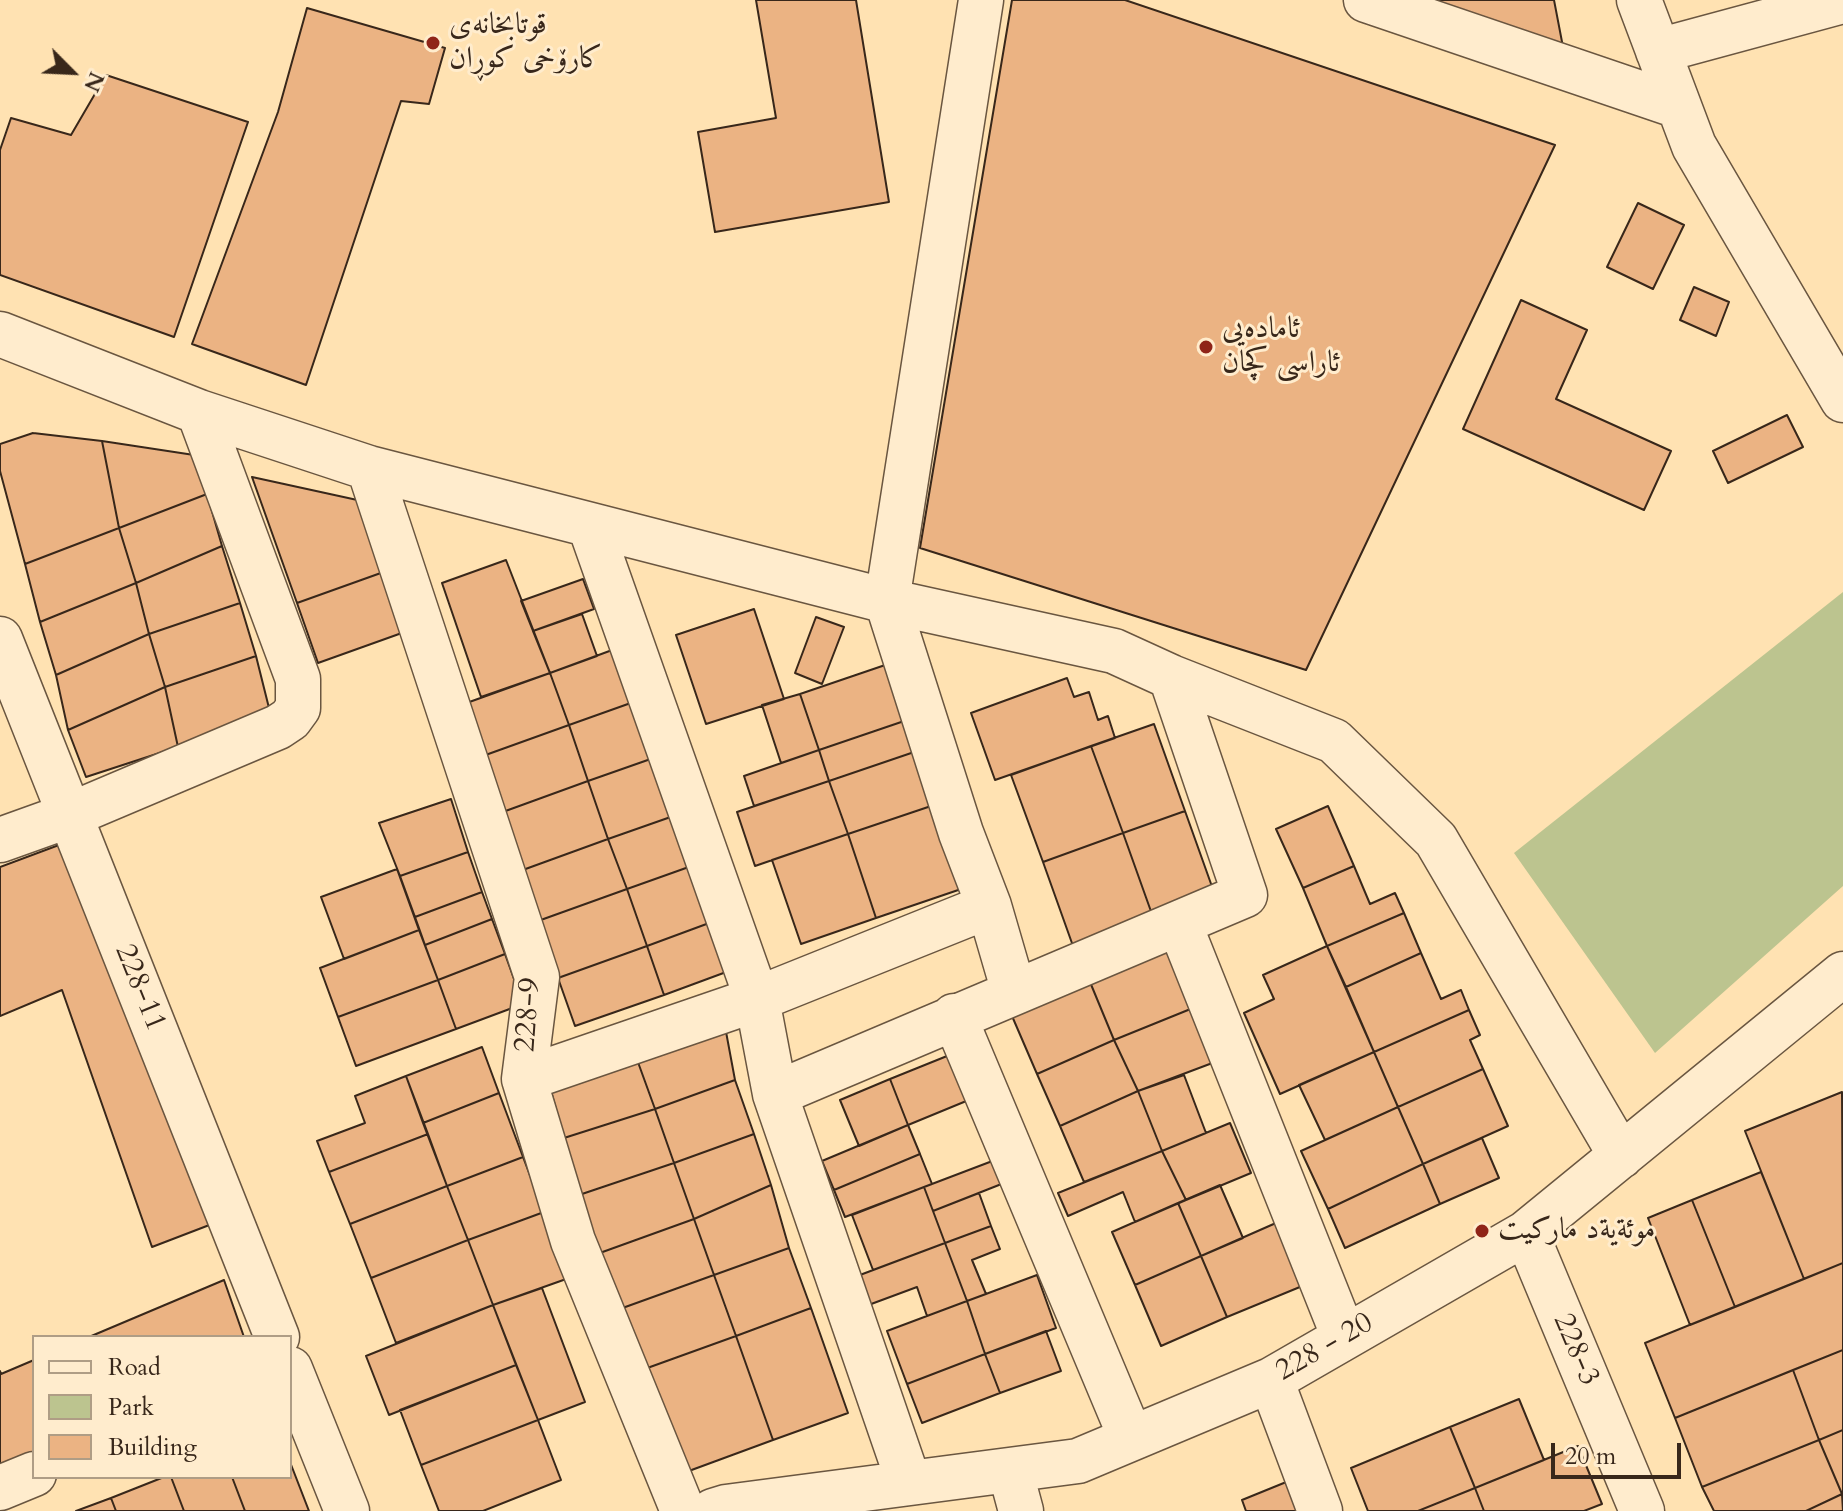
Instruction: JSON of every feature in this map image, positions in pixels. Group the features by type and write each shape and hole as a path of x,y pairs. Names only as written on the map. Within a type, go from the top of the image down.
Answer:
{"street":[{"path":"981,0 887,601 961,833 989,906 1014,992"},
{"path":"1366,0 1678,106"},
{"path":"1639,0 1694,146 1843,400"},
{"path":"1658,51 1843,1"},
{"path":"0,334 199,412 369,468 887,601 1114,651 1171,677 1334,741 1436,840 1621,1156"},
{"path":"0,840 70,815 278,727 290,719 298,708 298,679 199,412"},
{"name":"228-9","path":"369,468 537,977 524,1079 573,1241 683,1511"},
{"path":"590,526 757,999 775,1094 909,1483"},
{"name":"228-11","path":"0,639 276,1335"},
{"path":"775,1094 1245,895 1171,677"},
{"path":"524,1079 757,999 989,906"},
{"path":"1179,923 1344,1337"},
{"name":"228 - 20","path":"713,1511 1078,1461 1271,1380 1526,1233 1843,974"},
{"path":"954,1016 1131,1438"},
{"name":"228-3","path":"1526,1233 1642,1511"},
{"path":"292,1374 347,1511"},
{"path":"1271,1380 1320,1511"},
{"path":"1010,1470 1021,1511"},
{"path":"0,1488 32,1475"}],"green space":[{"path":"1843,592 1843,886 1655,1053 1514,853"}],"building":[{"path":"756,0 856,0 889,202 715,232 698,132 776,118"},
{"name":"ئامادەیی ئاراسی کچان","path":"1012,0 1125,0 1555,145 1306,670 920,548"},
{"path":"1417,0 1554,0 1563,47"},
{"path":"307,8 445,48 429,104 401,101 306,385 192,344 278,112"},
{"path":"106,75 248,122 174,337 0,275 0,150 11,118 71,135"},
{"path":"1638,203 1684,225 1653,289 1607,267"},
{"path":"1694,287 1729,302 1716,336 1680,320"},
{"path":"1521,300 1587,330 1556,399 1671,451 1644,510 1463,429"},
{"path":"1787,415 1803,447 1728,483 1713,451"},
{"path":"33,433 102,441 119,528 25,564 0,471 0,444"},
{"path":"102,441 194,455 207,494 119,528"},
{"path":"252,477 371,503 392,569 297,603"},
{"path":"207,494 222,546 136,583 119,528"},
{"path":"119,528 136,583 40,622 25,564"},
{"path":"222,546 240,603 149,634 136,583"},
{"path":"506,560 550,673 481,697 442,583"},
{"path":"392,569 413,629 318,663 297,603"},
{"path":"583,579 594,609 533,631 521,601"},
{"path":"136,583 149,634 56,675 40,622"},
{"path":"240,603 256,656 165,687 149,634"},
{"path":"754,609 784,699 706,724 676,635"},
{"path":"582,614 597,656 550,673 533,631"},
{"path":"816,617 844,627 822,684 795,673"},
{"path":"149,634 165,687 68,730 56,675"},
{"path":"623,646 642,699 569,725 550,673"},
{"path":"256,656 270,712 178,747 165,687"},
{"path":"894,662 913,718 819,750 800,694"},
{"path":"550,673 569,725 480,757 461,705"},
{"path":"1067,678 1074,697 1089,692 1098,720 1108,716 1115,738 995,780 971,713"},
{"path":"165,687 178,747 86,777 68,730"},
{"path":"800,694 819,750 781,763 762,705"},
{"path":"642,699 662,755 588,781 569,725"},
{"path":"913,718 923,749 829,781 819,750"},
{"path":"1154,724 1185,811 1123,833 1091,746"},
{"path":"569,725 588,781 500,813 480,757"},
{"path":"1091,746 1123,833 1043,862 1011,775"},
{"path":"923,749 940,803 848,834 829,781"},
{"path":"819,750 829,781 754,806 744,776"},
{"path":"662,755 682,813 608,839 588,781"},
{"path":"588,781 608,839 520,871 500,813"},
{"path":"829,781 848,834 755,866 737,812"},
{"path":"451,799 468,852 400,876 379,823"},
{"path":"940,803 970,886 876,918 848,834"},
{"path":"1328,806 1354,866 1303,888 1276,829"},
{"path":"1185,811 1215,895 1153,917 1123,833"},
{"path":"682,813 700,863 627,889 608,839"},
{"path":"1123,833 1153,917 1073,946 1043,862"},
{"path":"848,834 876,918 801,944 772,860"},
{"path":"75,839 212,1224 152,1247 62,990 0,1016 0,867"},
{"path":"608,839 627,889 538,921 520,871"},
{"path":"468,852 482,892 415,917 400,876"},
{"path":"700,863 720,919 647,946 627,889"},
{"path":"1354,866 1370,904 1395,893 1404,913 1327,946 1303,888"},
{"path":"397,869 419,930 344,959 321,897"},
{"path":"627,889 647,946 558,978 538,921"},
{"path":"482,892 492,919 425,945 415,917"},
{"path":"1404,913 1421,953 1346,987 1327,946"},
{"path":"492,919 505,954 438,980 425,945"},
{"path":"720,919 737,968 664,995 647,946"},
{"path":"419,930 438,980 338,1017 320,968"},
{"path":"647,946 664,995 575,1026 558,978"},
{"path":"1327,946 1374,1052 1280,1094 1244,1013 1274,999 1263,975"},
{"path":"1170,949 1193,1008 1114,1040 1090,982"},
{"path":"1421,953 1441,999 1461,990 1469,1010 1374,1052 1346,987"},
{"path":"505,954 523,1004 456,1029 438,980"},
{"path":"438,980 456,1029 356,1066 338,1017"},
{"path":"1090,982 1114,1040 1037,1074 1012,1016"},
{"path":"1193,1008 1215,1062 1138,1091 1114,1040"},
{"path":"1469,1010 1480,1035 1470,1040 1483,1069 1398,1107 1374,1052"},
{"path":"724,1021 735,1080 655,1109 635,1054"},
{"path":"1114,1040 1138,1091 1060,1126 1037,1074"},
{"path":"482,1047 499,1093 423,1123 406,1076"},
{"path":"957,1052 976,1097 908,1125 890,1079"},
{"path":"1374,1052 1398,1107 1325,1140 1299,1085"},
{"path":"635,1054 655,1109 564,1138 549,1084"},
{"path":"1483,1069 1508,1126 1423,1164 1398,1107"},
{"path":"1184,1075 1206,1133 1162,1151 1138,1091"},
{"path":"406,1076 428,1134 329,1172 317,1141 365,1123 355,1096"},
{"path":"890,1079 908,1125 859,1146 840,1100"},
{"path":"735,1080 754,1134 674,1163 655,1109"},
{"path":"1138,1091 1162,1151 1084,1182 1060,1126"},
{"path":"1842,1092 1843,1263 1804,1279 1745,1131"},
{"path":"499,1093 523,1157 447,1186 423,1123"},
{"path":"1398,1107 1423,1164 1328,1209 1301,1151"},
{"path":"655,1109 674,1163 579,1195 564,1138"},
{"path":"1230,1123 1251,1173 1186,1200 1162,1151"},
{"path":"908,1125 920,1154 834,1190 822,1161"},
{"path":"428,1134 447,1186 350,1224 329,1172"},
{"path":"754,1134 771,1185 694,1219 674,1163"},
{"path":"1482,1138 1499,1178 1440,1204 1423,1164"},
{"path":"1162,1151 1186,1200 1135,1222 1123,1192 1068,1216 1058,1193"},
{"path":"920,1154 932,1184 845,1217 834,1190"},
{"path":"523,1157 544,1212 468,1240 447,1186"},
{"path":"995,1160 1004,1183 933,1211 924,1187"},
{"path":"674,1163 694,1219 597,1254 579,1195"},
{"path":"1423,1164 1440,1204 1345,1248 1328,1209"},
{"path":"1761,1172 1804,1279 1735,1307 1692,1200"},
{"path":"771,1185 789,1248 714,1275 694,1219"},
{"path":"1220,1185 1243,1238 1201,1256 1178,1203"},
{"path":"447,1186 468,1240 371,1278 350,1224"},
{"path":"924,1187 945,1243 873,1270 852,1215"},
{"path":"979,1193 991,1226 945,1243 933,1211"},
{"path":"1692,1200 1735,1307 1690,1325 1648,1218"},
{"path":"1178,1203 1201,1256 1135,1285 1112,1232"},
{"path":"544,1212 569,1278 493,1305 468,1240"},
{"path":"694,1219 714,1275 617,1310 597,1254"},
{"path":"1285,1219 1312,1282 1227,1317 1201,1256"},
{"path":"991,1226 1000,1249 972,1260 986,1294 967,1301 945,1243"},
{"path":"468,1240 493,1305 396,1343 371,1278"},
{"path":"945,1243 967,1301 927,1316 917,1287 855,1310 844,1281"},
{"path":"789,1248 811,1308 736,1336 714,1275"},
{"path":"1201,1256 1227,1317 1161,1346 1135,1285"},
{"path":"1843,1263 1843,1350 1675,1418 1645,1343"},
{"path":"714,1275 736,1336 639,1371 617,1310"},
{"path":"1037,1275 1056,1328 985,1354 967,1301"},
{"path":"224,1280 243,1335 94,1335"},
{"path":"542,1288 585,1402 538,1420 493,1305"},
{"path":"967,1301 985,1354 907,1384 887,1331"},
{"path":"493,1305 516,1365 389,1415 366,1356"},
{"path":"811,1308 848,1413 773,1440 736,1336"},
{"path":"1046,1331 1061,1371 1000,1393 985,1354"},
{"path":"736,1336 773,1440 678,1475 639,1371"},
{"path":"1843,1350 1843,1430 1819,1440 1793,1370"},
{"path":"985,1354 1000,1393 922,1423 907,1384"},
{"path":"32,1361 32,1456 0,1468 0,1371 1,1374"},
{"path":"516,1365 538,1420 421,1465 400,1410"},
{"path":"1793,1370 1819,1440 1702,1487 1675,1418"},
{"path":"1519,1399 1544,1460 1475,1488 1450,1427"},
{"path":"538,1420 561,1480 483,1511 439,1511 421,1465"},
{"path":"1450,1427 1475,1488 1418,1511 1368,1511 1351,1468"},
{"path":"1843,1430 1843,1494 1842,1494 1819,1440"},
{"path":"1819,1440 1842,1494 1806,1511 1714,1511 1702,1487"},
{"path":"1578,1446 1602,1504 1584,1511 1484,1511 1475,1488"},
{"path":"292,1467 309,1511 245,1511 233,1479 292,1479"},
{"path":"1301,1476 1312,1511 1246,1511 1242,1500"},
{"path":"159,1479 172,1479 184,1511 116,1511 111,1498"},
{"path":"172,1479 233,1479 245,1511 184,1511"},
{"path":"1475,1488 1484,1511 1418,1511"},
{"path":"1842,1494 1843,1511 1806,1511"},
{"path":"111,1498 116,1511 76,1511"}],"place":[{"name":"قوتابخانەی کارۆخی کوڕان","path":"433,43"},
{"name":"ئامادەیی ئاراسی کچان","path":"1206,347"},
{"name":"موئةيةد ماركيت","path":"1482,1231"}]}
